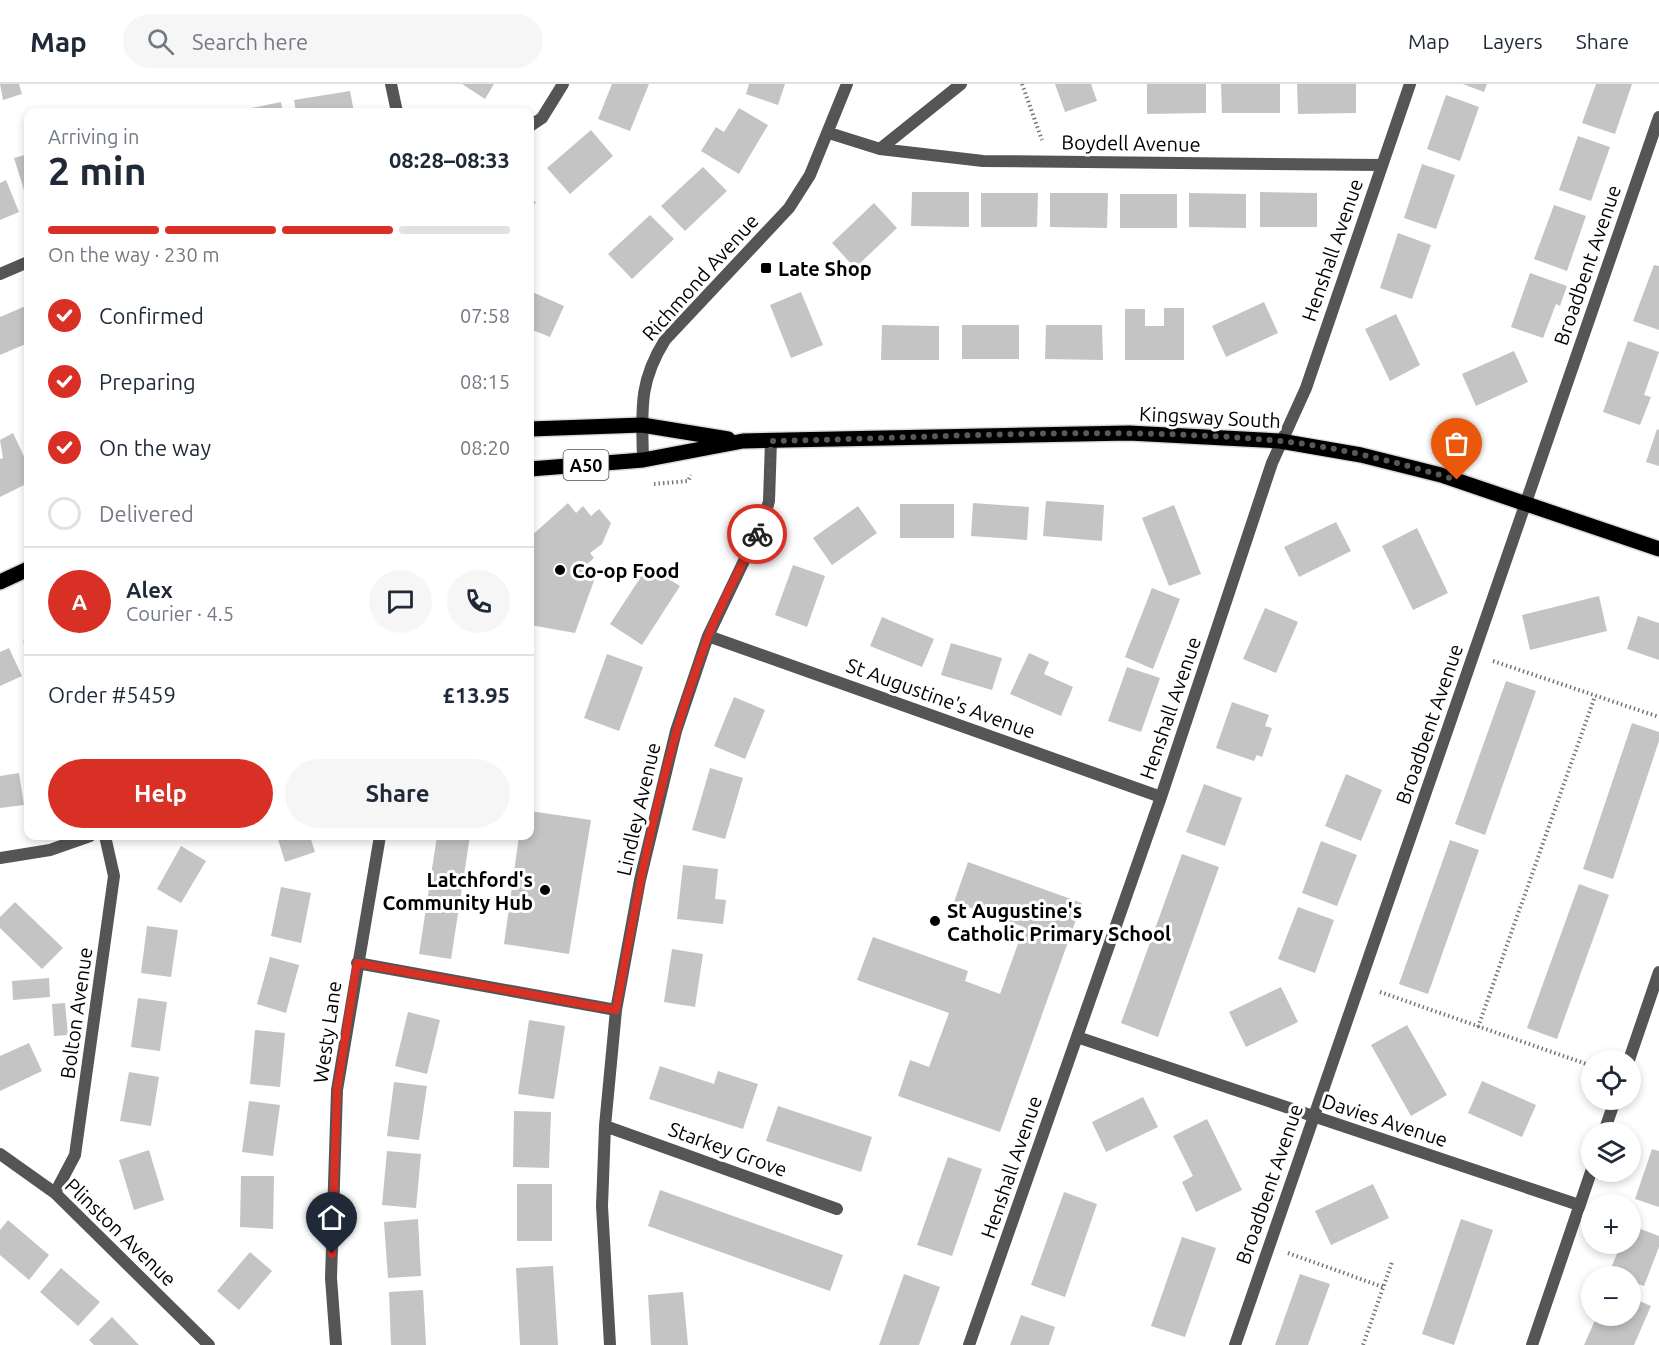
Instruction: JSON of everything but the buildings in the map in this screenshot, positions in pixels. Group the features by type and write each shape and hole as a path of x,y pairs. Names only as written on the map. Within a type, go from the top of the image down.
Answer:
{"main road":[{"name":"Kingsway South","path":"534,429 642,425 742,441 1129,434 1280,441 1404,465 1527,502 1659,549"},
{"name":"Kingsway South","path":"534,469 643,460 742,441"},
{"path":"0,582 24,571"}],"street":[{"path":"391,84 397,108"},
{"path":"534,123 542,118 563,84"},
{"name":"Richmond Avenue","path":"643,460 642,425 646,375 664,340 789,208 810,176 847,84"},
{"path":"829,133 880,149 961,84"},
{"name":"Henshall Avenue","path":"969,1345 1161,796 1280,441 1306,388 1410,84"},
{"name":"Broadbent Avenue","path":"1235,1345 1659,117"},
{"name":"Boydell Avenue","path":"880,149 983,161 1382,165"},
{"path":"0,274 24,264"},
{"name":"Lindley Avenue","path":"610,1345 602,1206 605,1126 616,1010 640,880 676,730 708,636 764,519 769,501 771,441"},
{"name":"St Augustine's Avenue","path":"708,636 1161,796"},
{"path":"0,858 50,850 79,840"},
{"name":"Bolton Avenue","path":"55,1193 75,1155 114,876 106,840"},
{"name":"Westy Lane","path":"336,1345 331,1278 337,1090 379,840"},
{"path":"357,963 616,1010"},
{"path":"1632,1050 1659,972"},
{"name":"Davies Avenue","path":"1077,1037 1579,1205"},
{"name":"Starkey Grove","path":"605,1126 837,1209"},
{"name":"Plinston Avenue","path":"0,1154 55,1193 209,1345"},
{"path":"1532,1345 1588,1182"}],"path":[{"path":"1022,84 1050,162"},
{"path":"1487,659 1659,717"},
{"path":"1478,1027 1595,696"},
{"path":"1373,990 1581,1062"},
{"path":"1269,1246 1383,1287"},
{"path":"1363,1345 1392,1262"}],"way so far":[{"path":"757,534 769,501 771,441 1129,434 1280,441 1361,455 1457,480"}],"place":[{"name":"Late Shop","path":"766,268"},
{"name":"Co-op Food","path":"560,570"},
{"name":"Latchford's Community Hub","path":"545,890"},
{"name":"St Augustine's Catholic Primary School","path":"935,921"}],"route":[{"path":"332,1254 337,1090 357,963 616,1010 640,880 676,730 708,636 757,534"}]}
